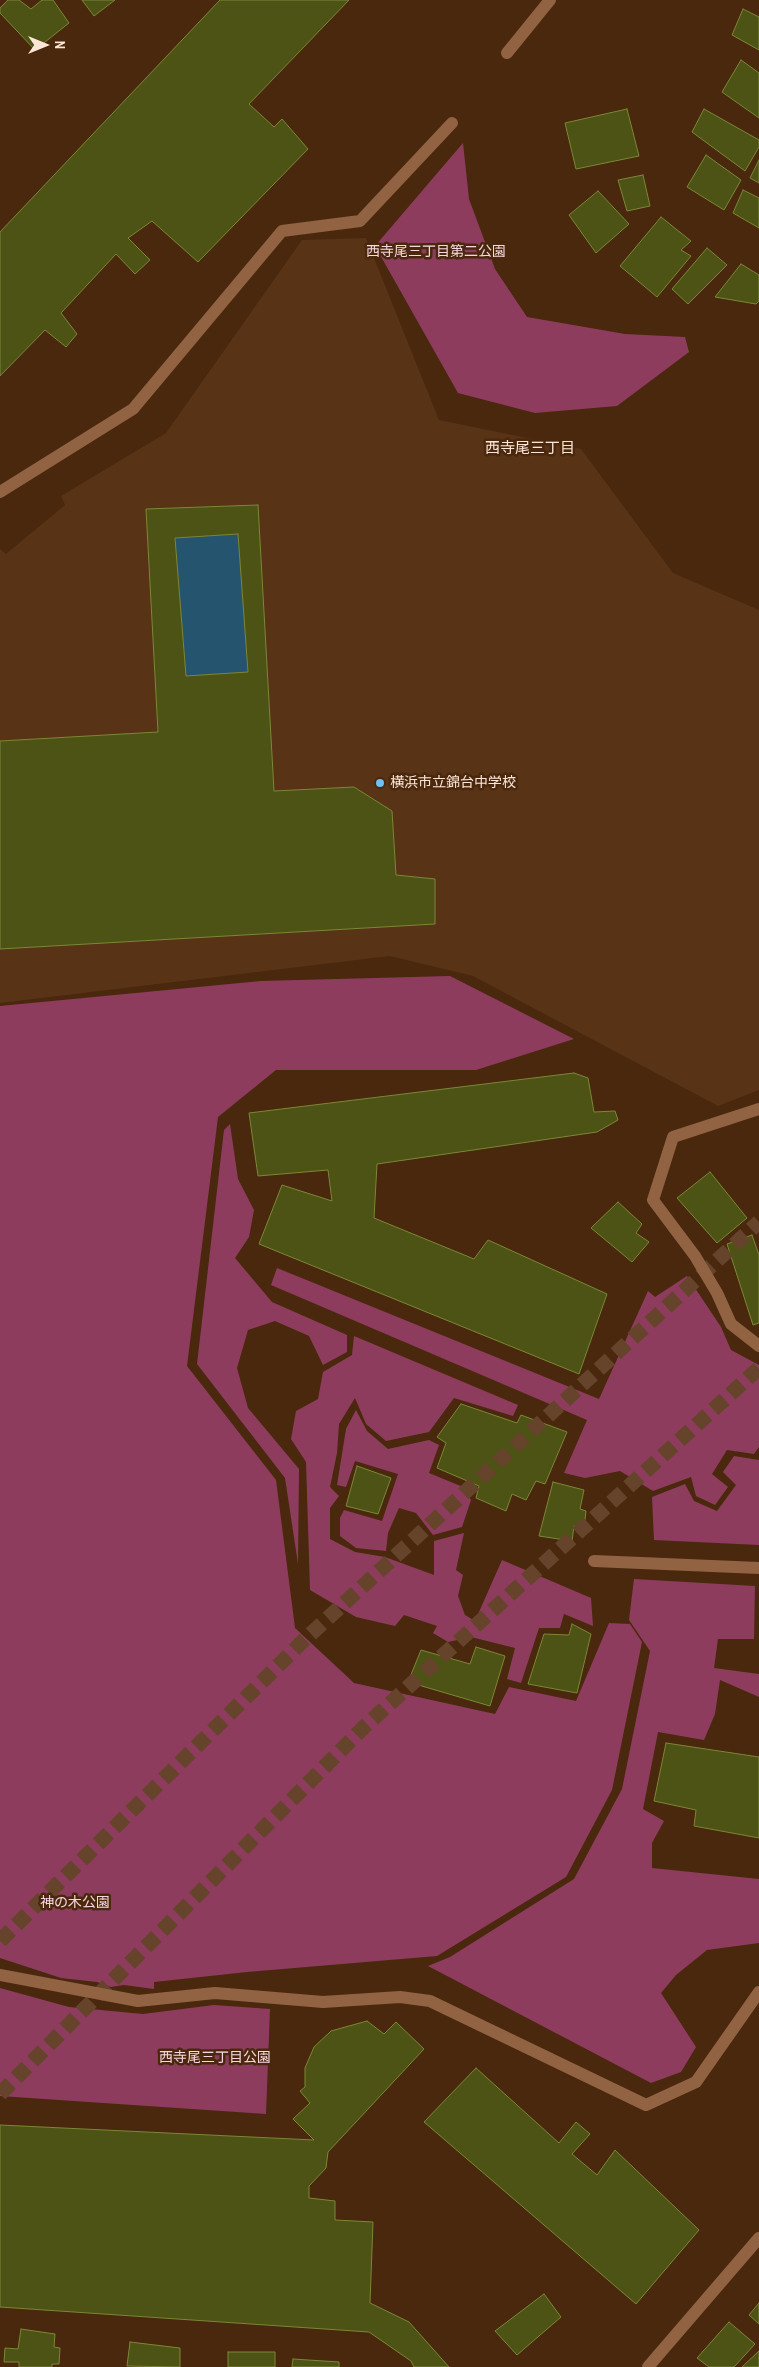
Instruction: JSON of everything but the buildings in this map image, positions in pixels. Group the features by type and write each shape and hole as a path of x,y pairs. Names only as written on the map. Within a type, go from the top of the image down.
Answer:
{"street":[{"path":"508,54 550,0"},
{"path":"0,492 133,408 282,231 360,221 452,123"},
{"path":"759,1109 673,1137 653,1200 695,1256 731,1324 759,1346"},
{"path":"594,1561 759,1568"},
{"path":"0,1975 138,2001 216,1993 323,2002 400,1996 430,2001 646,2106 696,2082 759,1992"},
{"path":"652,2366 759,2238"}],"shaded area":[{"name":"横浜市立錦台中学校","path":"366,238 439,420 581,449 673,573 759,610 759,1090 718,1106 473,976 390,956 0,1003 0,549 6,554 65,505 61,496 166,433 302,240"}],"green space":[{"name":"西寺尾三丁目第二公園","path":"463,143 469,199 495,269 527,317 625,334 685,337 689,352 617,406 535,413 458,393 375,246"},
{"name":"神の木公園","path":"450,976 574,1039 476,1070 276,1070 218,1117 187,1366 276,1480 295,1628 354,1683 495,1714 509,1687 576,1701 609,1623 630,1624 642,1642 612,1790 566,1877 437,1956 154,1982 154,1989 124,1985 111,1987 97,1982 61,1978 0,1958 0,1006 261,981"},
{"path":"230,1124 238,1179 254,1210 249,1237 235,1258 272,1302 347,1335 347,1352 323,1365 309,1336 275,1321 248,1330 237,1368 248,1408 299,1469 298,1564 285,1478 197,1364 224,1130"},
{"path":"277,1268 599,1399 648,1291 655,1297 687,1276 721,1327 731,1350 759,1365 759,1447 754,1454 727,1450 712,1474 728,1487 715,1505 696,1496 691,1477 653,1491 620,1471 585,1478 564,1473 587,1420 271,1285"},
{"path":"354,1336 518,1405 513,1416 454,1398 429,1432 386,1441 366,1424 355,1398 339,1424 337,1453 330,1487 339,1496 330,1508 330,1539 355,1552 385,1557 434,1575 434,1541 464,1533 456,1570 463,1575 458,1596 465,1615 475,1621 502,1560 591,1598 593,1626 564,1614 560,1628 539,1628 521,1683 507,1679 515,1648 471,1637 448,1642 433,1633 437,1626 404,1615 395,1626 356,1617 310,1590 306,1462 291,1439 296,1411 318,1399 323,1372 352,1355"},
{"path":"356,1410 367,1431 388,1449 429,1440 439,1445 429,1473 463,1487 471,1500 462,1527 433,1535 416,1513 399,1508 388,1533 386,1551 356,1548 340,1536 340,1518 344,1510 382,1521 398,1474 355,1461 346,1487 337,1485 346,1429"},
{"path":"734,1456 759,1460 759,1545 654,1540 652,1497 685,1484 694,1501 717,1511 736,1485 723,1472"},
{"path":"634,1579 755,1586 754,1639 718,1639 714,1668 759,1674 759,1697 720,1680 715,1714 704,1740 658,1732 643,1809 664,1821 652,1843 652,1868 759,1879 759,1943 707,1950 676,1975 661,1993 696,2047 681,2072 651,2083 428,1966 450,1957 574,1879 622,1789 650,1651 629,1620"},
{"name":"西寺尾三丁目公園","path":"0,1988 69,2007 143,2014 214,2005 270,2009 266,2114 0,2096"}],"water":[{"path":"238,534 248,672 186,676 175,538"}],"tunnel":[{"path":"0,1941 302,1642 759,1222"},
{"path":"0,2094 363,1728 759,1368"}],"place":[{"name":"横浜市立錦台中学校","path":"380,783"}],"district":[{"name":"西寺尾三丁目","path":"530,449"}]}
